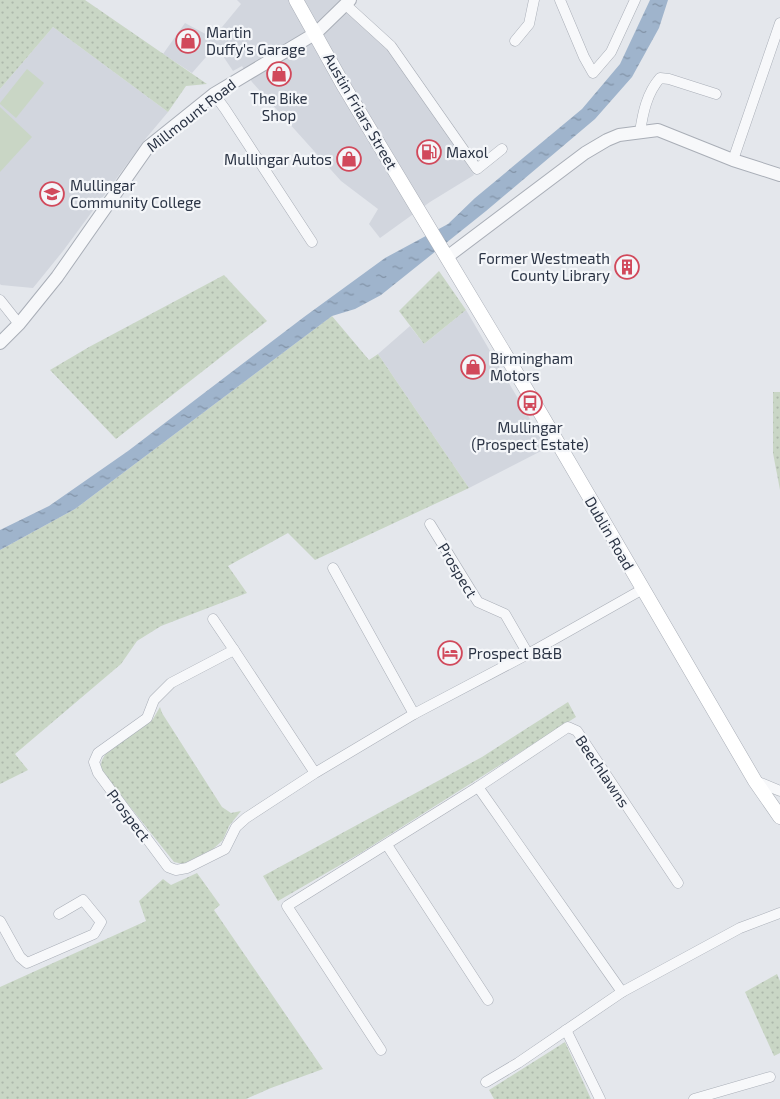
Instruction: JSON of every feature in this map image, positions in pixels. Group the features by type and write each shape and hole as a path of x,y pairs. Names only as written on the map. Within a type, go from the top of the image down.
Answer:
{"main road":[{"name":"Austin Friars Street","path":"296,0 345,88 444,252"},
{"name":"Dublin Road","path":"444,252 755,781 780,817"}],"street":[{"path":"515,41 529,24 534,0"},
{"path":"560,0 584,57 593,73 611,52 636,0"},
{"name":"Millmount Road","path":"0,343 19,324 58,277 148,146 214,94 316,34 348,2"},
{"path":"348,2 391,46 477,169 502,150"},
{"path":"732,160 780,23"},
{"path":"640,132 644,109 654,84 660,78 669,79 716,94"},
{"path":"214,94 312,242"},
{"path":"444,252 585,153 619,135 658,130 732,160 780,175"},
{"path":"0,300 19,324"},
{"name":"Prospect","path":"430,524 478,602 505,614 528,654"},
{"path":"332,568 414,714"},
{"name":"Prospect","path":"234,650 171,683 154,700 147,718 98,753 94,762 98,773 168,868 176,870 187,868 225,849 236,827 246,818 315,773 414,714 528,654 643,589"},
{"path":"213,619 315,773"},
{"name":"Beechlawns","path":"381,1050 287,906 387,846 568,727 577,731 678,883"},
{"path":"755,781 780,791"},
{"path":"478,787 622,992"},
{"path":"387,846 488,1000"},
{"path":"0,921 20,957 27,963 94,934 101,922 83,900 59,914"},
{"path":"486,1082 622,992 740,928 780,914"},
{"path":"566,1030 600,1099"},
{"path":"694,1099 770,1077"}],"shaded area":[{"path":"237,0 345,0 387,48 418,90 474,175 430,202 380,238 369,224 378,209 341,181 252,82 242,66 233,71 223,56 213,49 192,73 163,54 185,23 213,38 241,4"},
{"name":"Mullingar Community College","path":"53,27 168,112 33,288 1,285 0,89"},
{"path":"466,310 547,448 469,488 378,354 410,326 424,344"}],"green space":[{"path":"0,0 85,0 207,84 186,86 168,112 53,27 0,89"},
{"path":"27,69 44,83 16,118 0,103"},
{"path":"0,107 32,137 0,172"},
{"path":"439,271 466,310 424,344 399,311"},
{"path":"224,275 267,321 116,439 50,370 89,347"},
{"path":"332,316 369,360 378,354 469,488 315,560 288,533 228,566 247,593 161,626 137,641 121,664 15,754 28,770 0,784 0,550 75,509"},
{"path":"773,392 780,392 780,490 773,453"},
{"path":"568,702 576,717 359,854 278,901 263,876 482,757"},
{"path":"160,707 222,807 231,813 241,811 229,826 223,840 213,849 183,864 174,862 100,769 106,753 153,719"},
{"path":"197,873 220,905 214,910 323,1069 246,1099 0,1099 0,987 146,921 139,901 163,879 171,885"},
{"path":"777,974 780,981 780,1053 774,1056 745,992"},
{"path":"565,1042 591,1099 494,1099 489,1090"}],"water":[{"path":"650,0 668,0 659,28 632,77 595,119 486,211 381,295 355,309 332,316 75,509 0,550 0,530 49,506 128,451 385,258 448,224 475,198 582,109 620,64"}],"place":[{"name":"Martin Duffy's Garage","path":"188,41"},
{"name":"The Bike Shop","path":"279,74"},
{"name":"Maxol","path":"429,152"},
{"name":"Mullingar Autos","path":"349,159"},
{"name":"Mullingar Community College","path":"52,194"},
{"name":"Former Westmeath County Library","path":"627,267"},
{"name":"Birmingham Motors","path":"473,367"},
{"name":"Mullingar (Prospect Estate)","path":"530,403"},
{"name":"Prospect B&B","path":"450,653"}]}
